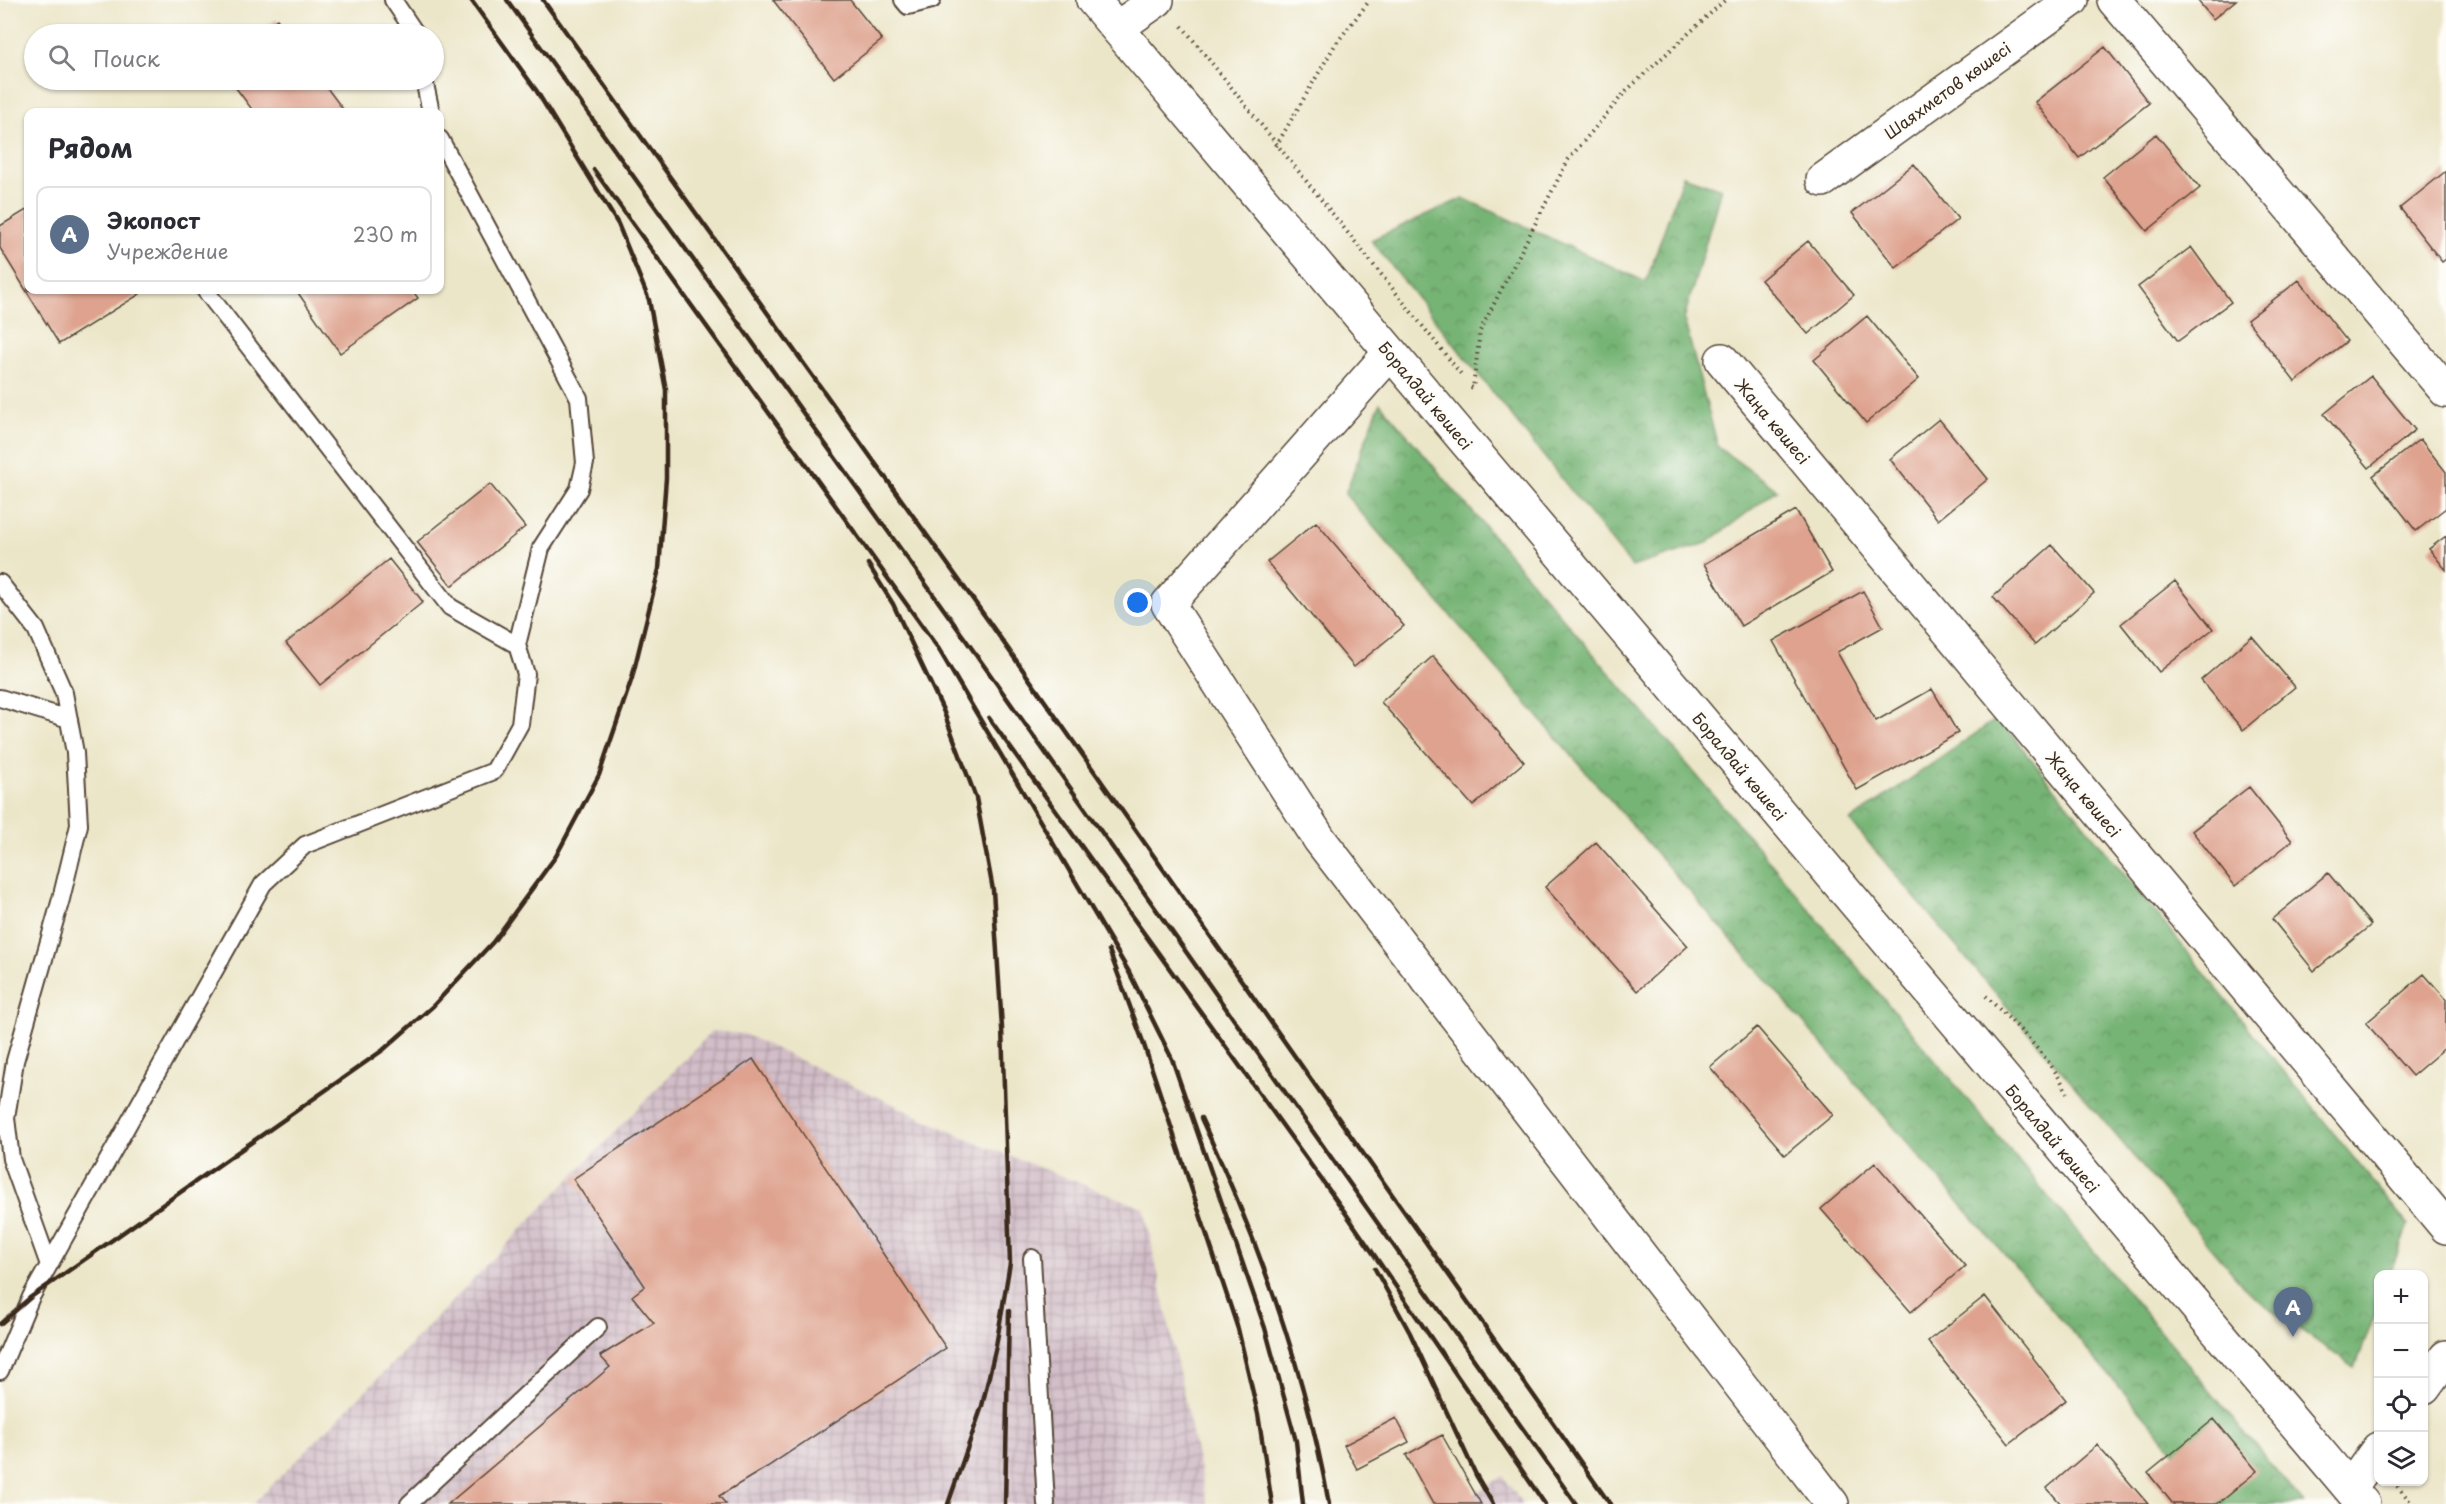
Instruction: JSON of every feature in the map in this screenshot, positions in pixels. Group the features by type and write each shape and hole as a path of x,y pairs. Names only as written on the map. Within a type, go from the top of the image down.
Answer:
{"street":[{"name":"Боралдай көшесі","path":"1093,0 2356,1496"},
{"name":"Шаяхметов көшесі","path":"1823,180 2072,0"},
{"path":"2114,0 2445,387"},
{"path":"1117,28 1166,9"},
{"path":"1390,353 1168,604 1320,840 1832,1504"},
{"name":"Жаңа көшесі","path":"1722,360 2446,1227"},
{"path":"2428,1382 2446,1357"},
{"path":"2356,1496 2374,1459"}],"lane":[{"path":"393,0 409,24"},
{"path":"903,0 908,6 932,0"},
{"path":"425,90 430,108"},
{"path":"0,1371 31,1298 263,884 305,845 494,771 520,724 526,674 517,645 541,548 579,489 585,462 579,398 444,146"},
{"path":"208,294 450,608 517,645"},
{"path":"0,583 36,629 64,693 75,753 79,825 61,899 15,1061 6,1118 11,1160 49,1265"},
{"path":"0,699 69,718"},
{"path":"1032,1258 1046,1504"},
{"path":"409,1504 598,1327"}],"path":[{"path":"1276,146 1335,45 1370,0"},
{"path":"1166,9 1473,388 1480,332 1568,160 1626,91 1725,0"},
{"path":"2396,1486 2413,1504"}],"shaded area":[{"path":"712,1031 744,1034 969,1140 1144,1208 1207,1504 253,1504 386,1370"},
{"path":"1503,1476 1523,1504 1459,1504"}],"green space":[{"path":"1683,176 1721,189 1684,319 1718,447 1777,490 1707,543 1632,567 1371,240 1463,198 1646,282"},
{"path":"1380,403 1749,837 2304,1504 2218,1504 2154,1427 1345,494"},
{"path":"1998,718 2408,1225 2391,1270 2374,1270 2374,1317 2355,1368 2251,1295 1850,821"}],"building":[{"path":"773,0 850,0 882,40 834,78"},
{"path":"2197,0 2236,0 2213,19"},
{"path":"277,19 281,24 270,24"},
{"path":"2105,47 2149,103 2079,158 2035,102"},
{"path":"238,90 328,90 342,108 251,108"},
{"path":"2156,134 2200,188 2147,231 2103,177"},
{"path":"1914,164 1958,219 1896,268 1852,213"},
{"path":"2446,171 2446,259 2442,262 2400,208"},
{"path":"24,211 24,287 0,248 0,226"},
{"path":"1808,241 1854,295 1808,334 1761,280"},
{"path":"2191,247 2231,302 2178,341 2138,287"},
{"path":"2299,280 2347,341 2295,382 2247,320"},
{"path":"28,294 140,294 59,344"},
{"path":"299,294 415,294 418,298 340,353"},
{"path":"1867,316 1919,379 1866,423 1814,360"},
{"path":"2371,376 2415,430 2369,468 2324,414"},
{"path":"1939,419 1988,479 1938,520 1890,459"},
{"path":"2420,439 2446,472 2446,508 2416,531 2373,476"},
{"path":"490,484 525,527 452,586 417,542"},
{"path":"1796,510 1832,572 1741,626 1704,564"},
{"path":"1316,522 1404,626 1354,667 1267,562"},
{"path":"2446,536 2446,570 2429,549"},
{"path":"2052,545 2094,593 2035,645 1993,597"},
{"path":"389,559 423,602 320,685 286,643"},
{"path":"2175,581 2213,629 2159,672 2121,624"},
{"path":"1863,591 1883,627 1837,652 1876,721 1932,689 1958,733 1857,790 1773,641"},
{"path":"2252,636 2295,687 2243,730 2201,680"},
{"path":"1433,656 1524,762 1473,806 1381,702"},
{"path":"2249,787 2292,841 2235,886 2192,831"},
{"path":"1596,842 1688,946 1637,991 1545,887"},
{"path":"2328,873 2371,925 2314,971 2272,919"},
{"path":"2424,974 2446,999 2446,1047 2412,1076 2366,1023"},
{"path":"1757,1027 1833,1115 1785,1155 1710,1067"},
{"path":"753,1059 946,1348 767,1467 719,1496 726,1504 448,1504 610,1367 600,1356 654,1323 632,1296 645,1286 573,1179"},
{"path":"1875,1163 1965,1266 1911,1312 1821,1209"},
{"path":"1985,1296 2066,1400 2009,1444 1928,1341"},
{"path":"1396,1418 1409,1442 1357,1469 1344,1445"},
{"path":"2214,1419 2257,1471 2217,1504 2173,1504 2148,1473"},
{"path":"1442,1435 1481,1504 1433,1504 1406,1455"},
{"path":"2097,1445 2148,1504 2061,1504 2047,1488"}],"railway":[{"path":"0,1324 31,1297 383,1050 433,1006 493,942 556,856 599,775 632,678 659,569 666,478 666,390 649,300 618,224 536,90 471,0"},
{"path":"507,0 963,636 1576,1504"},
{"path":"543,0 987,619 1610,1504"},
{"path":"594,170 938,648 1129,972 1172,1059 1265,1328 1296,1441 1303,1504"},
{"path":"868,564 893,604 943,710 976,798 993,890 1002,1028 1010,1263 996,1346 982,1406 948,1504"},
{"path":"989,718 1342,1208 1545,1504"},
{"path":"1109,950 1142,1039 1238,1329 1258,1414 1272,1504"},
{"path":"1201,1118 1242,1212 1278,1307 1307,1404 1329,1504"},
{"path":"1375,1269 1410,1333 1476,1475 1493,1504"},
{"path":"1005,1504 1009,1311"}],"place":[{"name":"Экопост","path":"2293,1337"}]}
